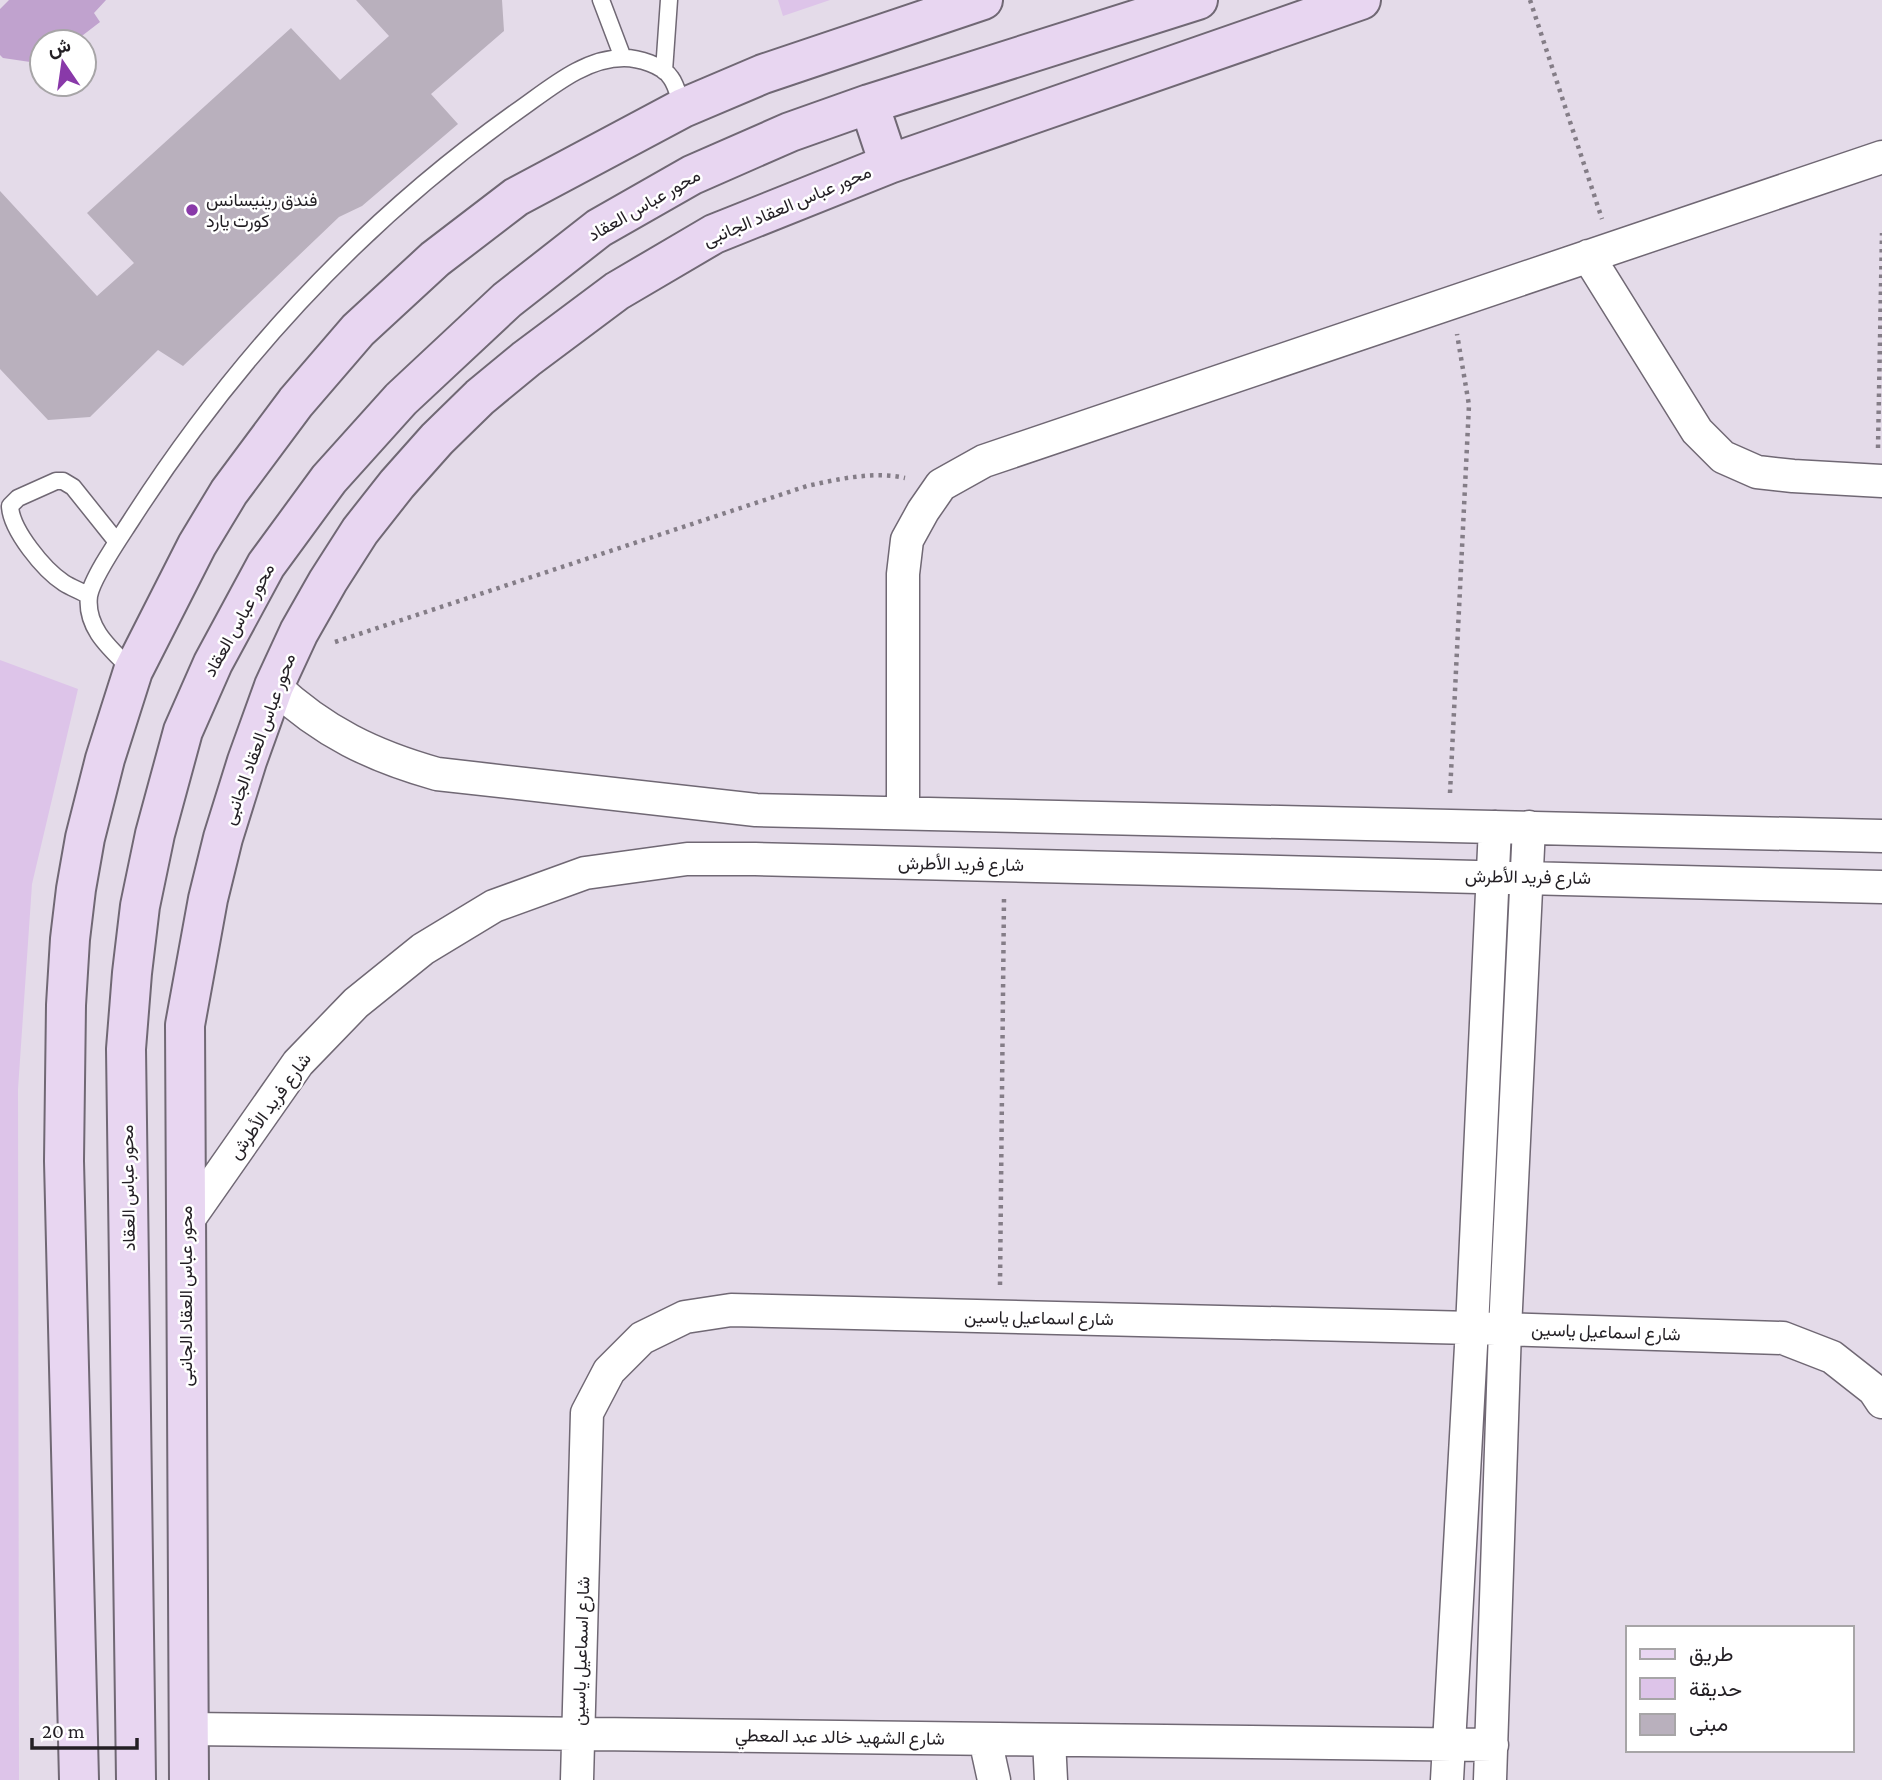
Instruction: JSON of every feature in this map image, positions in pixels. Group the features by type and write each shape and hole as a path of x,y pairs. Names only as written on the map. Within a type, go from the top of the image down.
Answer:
{"main road":[{"path":"79,1780 64,1161 69,939 85,838 105,758 133,671 197,545 229,492 296,402 358,330 435,259 516,197 683,108 763,74 984,0"},
{"name":"محور عباس العقاد","path":"136,1780 126,1049 140,906 155,834 183,731 213,663 266,565 329,479 401,399 507,300 598,228 692,175 790,132 869,104 1198,0"},
{"name":"محور عباس العقاد الجانبى","path":"189,1780 185,1025 205,912 223,838 247,761 299,632 360,531 437,439 480,397 617,291 714,234 889,164 1361,0"},
{"path":"869,104 889,164"},
{"path":"573,248 617,291"},
{"path":"132,1508 187,1505"}],"street":[{"path":"903,813 904,562 907,540 941,485 984,461 1882,157"},
{"path":"1600,252 1697,431 1723,457 1756,472 1880,480"},
{"path":"281,672 316,721 374,754 405,765 437,774 756,810 1882,836"},
{"path":"755,859 756,810"},
{"path":"1447,1780 1472,1328 1495,827"},
{"path":"1490,1780 1506,1329 1529,827"},
{"name":"شارع فريد الأطرش","path":"186,1223 298,1063 356,1003 423,949 494,906 585,873 687,859 755,859 1882,887"},
{"name":"شارع اسماعيل ياسين","path":"577,1780 587,1413 609,1371 642,1338 685,1317 731,1310 1783,1338 1832,1357 1874,1390 1882,1402"},
{"name":"شارع الشهيد خالد عبد المعطي","path":"188,1729 1492,1745"},
{"path":"985,1739 994,1780"},
{"path":"1049,1740 1051,1780"}],"lane":[{"path":"601,0 622,58"},
{"path":"664,71 669,0"},
{"path":"133,671 105,642 91,621 89,596 101,568 162,472 229,382 304,296 385,217 472,144 564,78 583,68 622,58 635,59 664,71 671,78 683,108"},
{"path":"89,596 64,583 43,566 22,537 10,513 10,506 18,498 56,481 63,481 74,487 117,542"}],"path":[{"path":"1530,0 1600,252"},
{"path":"1880,480 1882,233"},
{"path":"1448,825 1469,405 1451,302"},
{"path":"281,672 807,486 852,477 886,476 941,485"},
{"path":"999,1317 1004,865"}],"green space":[{"path":"778,0 830,0 783,16"},
{"path":"0,660 78,689 32,884 18,1089 19,1780 0,1780"}],"shaded area":[{"path":"9,0 106,0 94,13 100,22 92,28 28,28 28,62 3,58 0,55 0,9"}],"building":[{"path":"356,0 502,0 504,31 431,94 458,124 362,206 339,217 183,366 158,350 90,417 48,420 0,369 0,191 97,296 134,263 87,213 291,28 340,80 389,36"}],"place":[{"name":"فندق رينيسانس كورت يارد","path":"192,210"}]}
